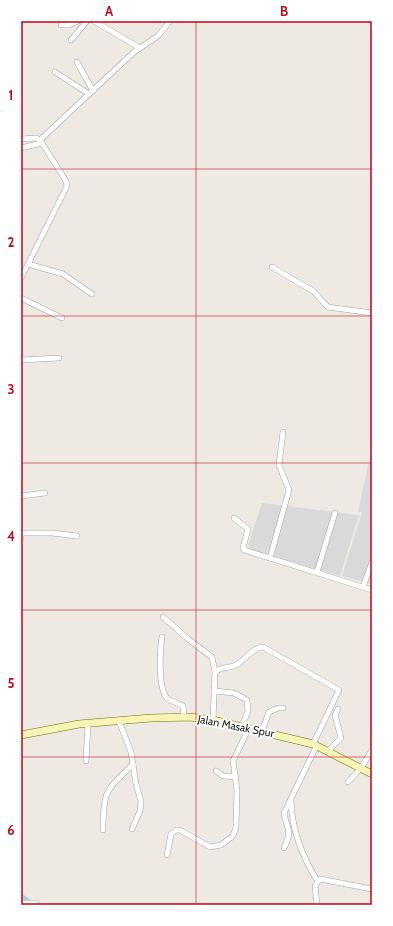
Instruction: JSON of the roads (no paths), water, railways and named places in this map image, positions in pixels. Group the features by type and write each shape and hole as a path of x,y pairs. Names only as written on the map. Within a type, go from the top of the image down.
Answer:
{"street":[{"path":"61,25 70,25 78,21"},
{"path":"72,40 87,21"},
{"path":"94,21 140,48"},
{"path":"21,148 41,141 91,92 140,48 158,36 170,21"},
{"path":"77,62 91,92"},
{"path":"54,72 91,92"},
{"path":"21,139 36,138 41,141 66,181 66,189 21,278"},
{"path":"28,264 69,277 92,294"},
{"path":"272,267 313,291 326,306 372,313"},
{"path":"21,298 62,318"},
{"path":"21,360 59,358"},
{"path":"270,558 287,504 289,490 279,465 283,432"},
{"path":"21,496 44,493"},
{"path":"317,572 335,513"},
{"path":"234,518 248,529 243,548 244,550 372,590"},
{"path":"21,539 21,531 77,536"},
{"path":"363,587 372,562"},
{"path":"163,617 188,639 212,657 215,672 213,720"},
{"path":"162,636 159,653 164,692 170,700 183,706 184,717"},
{"path":"215,672 221,668 238,664 258,648 263,647 338,688 339,693 322,723 315,744 284,813 290,831 290,836 284,848"},
{"path":"168,855 171,834 176,830 180,830 210,847 221,845 233,836 236,828 236,777 233,764 245,727 248,711 247,700 234,694 214,691"},
{"path":"262,731 269,712 278,708 283,708"},
{"path":"328,751 341,738 335,714 338,709"},
{"name":"Jalan Masak Spur","path":"21,735 88,724 119,721 184,717 213,720 315,744 372,774"},
{"path":"119,721 130,750 142,807 132,829"},
{"path":"86,761 88,724"},
{"path":"348,782 361,768 372,750"},
{"path":"103,830 103,805 107,792 133,764"},
{"path":"216,771 223,776 236,777"},
{"path":"291,796 291,809 296,832 308,866 317,880 315,895 317,905"},
{"path":"317,880 323,878 372,889"},
{"path":"21,903 37,904"}],"waterway":[{"path":"21,898 31,905"}]}
